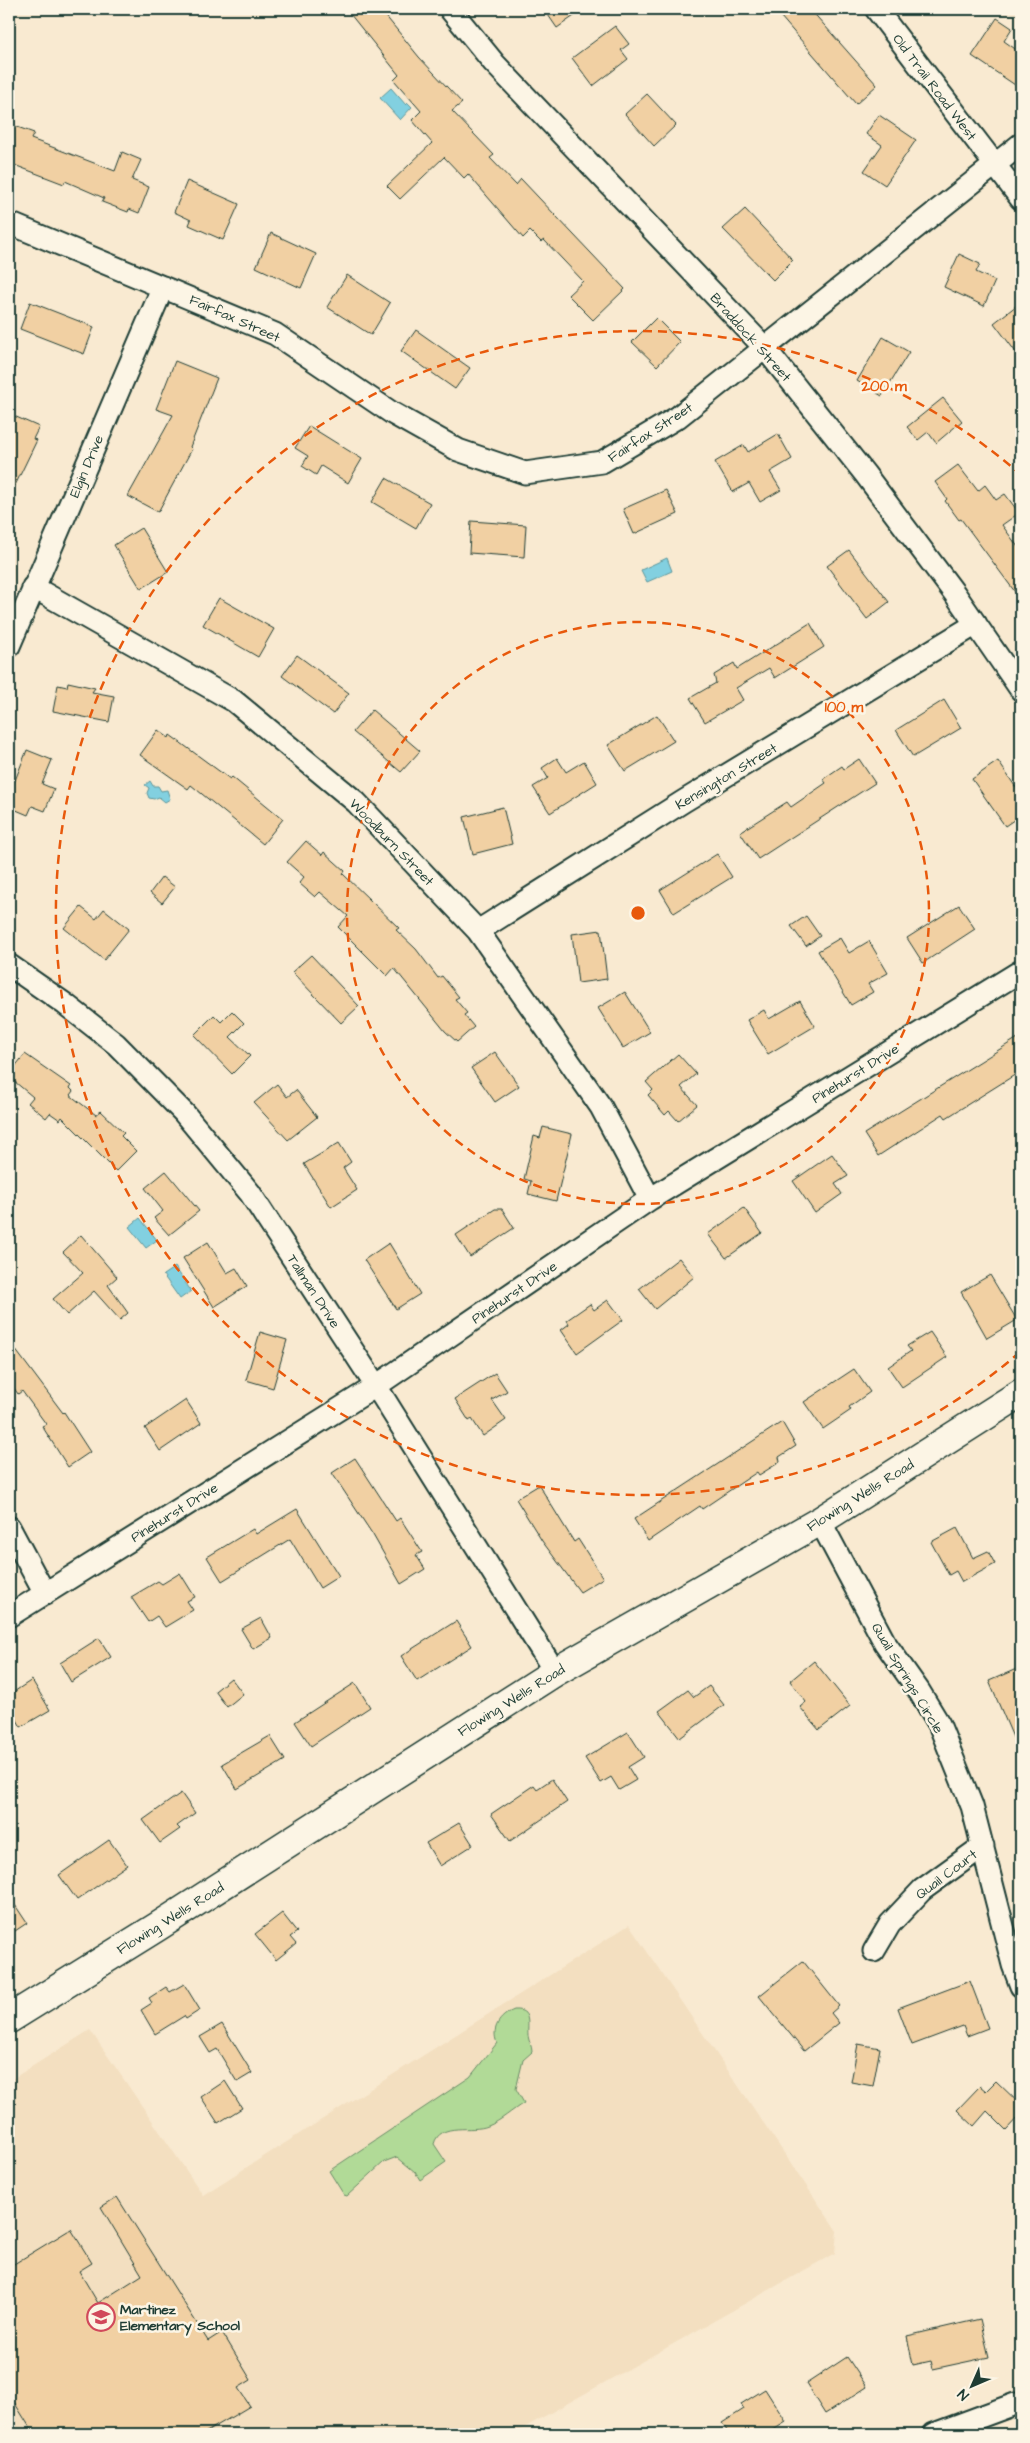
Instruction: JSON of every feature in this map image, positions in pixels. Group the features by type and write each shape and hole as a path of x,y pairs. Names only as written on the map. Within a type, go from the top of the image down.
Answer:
{"main road":[{"name":"Flowing Wells Road","path":"9,2019 157,1927 555,1672 820,1521 1021,1393"}],"street":[{"name":"Braddock Street","path":"450,9 494,63 764,348 865,474 976,624 1021,690"},
{"name":"Old Trail Road West","path":"876,9 1021,199"},
{"name":"Fairfax Street","path":"9,223 275,334 392,412 458,450 525,473 602,462 678,417 1021,144"},
{"name":"Elgin Drive","path":"9,646 163,287"},
{"name":"Woodburn Street","path":"33,587 234,701 356,802 478,931 601,1107 650,1199"},
{"name":"Kensington Street","path":"478,931 692,796 976,624"},
{"name":"Tallman Drive","path":"9,965 65,1004 116,1044 184,1113 250,1193 376,1386 555,1672"},
{"name":"Pinehurst Drive","path":"9,1616 376,1386 650,1199 1021,971"},
{"name":"Quail Springs Circle","path":"820,1521 885,1643 919,1691 939,1724 972,1806 1012,1965 1021,1986"},
{"path":"9,1527 45,1594"},
{"name":"Quail Court","path":"874,1951 890,1924 922,1890 983,1846"},
{"path":"934,2434 1015,2404 1021,2404"}],"shaded area":[{"path":"629,1925 837,2231 835,2253 513,2434 9,2434 9,2081 90,2030 203,2195"}],"green space":[{"path":"514,2010 520,2010 526,2015 528,2036 532,2050 523,2060 516,2089 524,2103 488,2126 443,2132 437,2137 434,2144 446,2162 420,2180 415,2172 397,2157 384,2162 347,2196 344,2195 329,2171 470,2077 497,2043 495,2033 500,2019"}],"water":[{"path":"391,88 406,105 408,103 412,107 400,120 380,98"},
{"path":"667,558 672,571 647,582 641,570"},
{"path":"150,781 153,786 158,786 161,791 167,790 170,799 165,802 159,797 149,798 147,793 149,788 145,785"},
{"path":"140,1218 157,1240 146,1248 129,1227"},
{"path":"175,1267 191,1291 180,1299 163,1275"}],"building":[{"path":"346,9 380,9 419,57 462,103 452,111 494,155 490,158 516,185 521,179 625,289 593,320 568,295 583,281 544,240 541,242 530,231 523,238 468,174 464,178 444,157 400,199 387,186 432,143 412,120 421,111 394,80 399,75"},
{"path":"544,9 584,9 557,28"},
{"path":"774,9 810,9 877,85 856,104"},
{"path":"997,18 1012,28 1004,41 1021,53 1021,89 972,56"},
{"path":"615,26 629,44 621,50 628,59 593,86 572,58"},
{"path":"647,94 676,125 654,146 625,114"},
{"path":"879,115 916,140 885,185 864,171 882,145 866,134"},
{"path":"9,124 34,133 31,139 115,171 122,152 141,160 132,180 149,187 139,213 129,209 128,212 102,202 104,198 65,181 64,184 9,163"},
{"path":"187,181 239,204 223,240 189,225 191,220 174,212"},
{"path":"745,209 793,260 773,280 723,229"},
{"path":"271,233 316,254 301,288 256,267"},
{"path":"959,254 980,264 976,272 995,281 984,306 944,287"},
{"path":"347,275 390,303 371,335 327,307"},
{"path":"30,302 94,327 84,354 20,329"},
{"path":"1021,302 1021,359 994,323"},
{"path":"656,318 680,342 657,366 632,342"},
{"path":"416,330 470,368 455,389 401,351"},
{"path":"883,337 909,352 882,396 857,381"},
{"path":"175,361 217,378 190,447 192,449 158,512 128,496 173,415 156,409"},
{"path":"943,398 962,421 936,443 928,432 918,440 907,427"},
{"path":"14,416 39,427 33,439 37,440 9,498 9,427"},
{"path":"309,426 362,459 348,483 321,466 316,475 302,466 308,456 295,448"},
{"path":"778,434 792,459 770,472 781,490 760,502 749,483 733,492 715,462 744,445 748,452"},
{"path":"958,465 978,491 985,485 996,500 1005,494 1019,513 1002,525 1021,551 1021,600 961,519 959,520 945,501 947,499 935,482"},
{"path":"386,478 430,503 416,528 372,502"},
{"path":"666,490 678,514 634,534 623,509"},
{"path":"471,521 526,525 524,557 469,553"},
{"path":"141,528 168,572 141,589 114,545"},
{"path":"849,550 889,602 867,619 827,566"},
{"path":"219,598 274,629 258,657 203,625"},
{"path":"810,623 824,647 775,678 769,668 736,688 743,700 705,722 690,698 716,683 714,675 734,663 737,669"},
{"path":"297,655 349,693 333,714 282,676"},
{"path":"68,682 95,688 92,692 114,696 109,722 53,711 58,685 67,687"},
{"path":"944,700 961,728 913,757 896,730"},
{"path":"372,710 420,751 401,772 353,732"},
{"path":"657,715 674,741 625,771 608,745"},
{"path":"158,730 169,738 170,735 230,779 232,777 283,819 263,844 191,785 188,789 140,755"},
{"path":"27,750 52,760 42,784 54,789 45,811 32,806 28,815 9,807 9,788 12,788"},
{"path":"557,758 566,772 584,761 597,783 550,813 533,787 548,778 542,768"},
{"path":"859,759 875,783 758,859 740,832 787,802 791,807 826,783 823,779 842,766 844,769"},
{"path":"998,761 1021,795 1021,815 1005,826 972,779"},
{"path":"503,807 512,844 473,854 464,817"},
{"path":"306,841 322,855 324,852 345,871 343,874 399,928 396,930 416,949 438,978 442,976 459,997 455,999 467,1013 464,1015 474,1027 457,1042 445,1031 394,968 387,976 338,927 348,916 320,892 315,897 299,883 304,877 287,862"},
{"path":"717,854 732,877 674,913 660,890"},
{"path":"162,877 175,887 162,903 150,893"},
{"path":"959,905 975,929 923,963 907,938"},
{"path":"81,907 96,919 104,909 129,929 104,960 64,928"},
{"path":"806,916 820,936 806,946 791,926"},
{"path":"601,930 607,979 578,983 572,934"},
{"path":"840,938 849,953 869,941 888,973 868,984 873,992 851,1005 818,951"},
{"path":"311,955 359,1006 341,1023 292,972"},
{"path":"625,992 650,1032 623,1048 598,1008"},
{"path":"800,1001 815,1026 768,1054 747,1020 764,1010 769,1019"},
{"path":"232,1011 244,1023 230,1037 250,1056 232,1074 194,1035 214,1015 221,1022"},
{"path":"1021,1036 1021,1071 946,1118 943,1114 878,1156 864,1134"},
{"path":"495,1052 519,1086 495,1102 471,1068"},
{"path":"25,1054 71,1086 70,1088 73,1091 70,1095 96,1115 101,1111 124,1133 121,1136 136,1151 116,1171 62,1117 60,1120 50,1113 46,1118 28,1103 33,1097 9,1077 9,1074"},
{"path":"678,1054 696,1074 681,1087 697,1105 678,1121 669,1111 665,1115 648,1095 653,1090 646,1082"},
{"path":"277,1084 287,1097 296,1090 317,1117 288,1140 254,1103"},
{"path":"543,1127 572,1134 556,1201 528,1194 531,1181 524,1179 534,1136 540,1138"},
{"path":"339,1143 351,1162 343,1168 357,1190 331,1207 304,1164"},
{"path":"832,1154 848,1176 835,1184 842,1194 815,1213 793,1181"},
{"path":"166,1171 199,1211 169,1235 154,1218 163,1211 145,1188"},
{"path":"744,1208 762,1233 726,1258 708,1234"},
{"path":"495,1209 502,1209 514,1228 470,1257 456,1235"},
{"path":"81,1235 117,1277 108,1285 128,1313 120,1320 94,1291 67,1315 53,1299 83,1273 63,1252"},
{"path":"208,1242 227,1273 236,1268 247,1286 214,1307 183,1258"},
{"path":"389,1243 420,1294 396,1309 364,1260"},
{"path":"679,1258 694,1277 655,1309 639,1289"},
{"path":"990,1275 1017,1320 987,1338 961,1292"},
{"path":"608,1300 623,1320 577,1353 561,1330 569,1324 567,1320 590,1304 594,1310"},
{"path":"260,1332 287,1340 273,1388 246,1380"},
{"path":"930,1332 947,1357 902,1387 888,1367 911,1351 907,1346"},
{"path":"9,1341 64,1412 90,1452 68,1467 42,1426 46,1424 22,1391 18,1394 9,1381"},
{"path":"854,1369 870,1392 849,1407 851,1410 823,1429 804,1402"},
{"path":"495,1373 507,1391 492,1400 506,1420 483,1436 472,1419 469,1421 455,1399"},
{"path":"186,1400 201,1423 160,1451 145,1428"},
{"path":"782,1422 796,1446 779,1457 780,1462 759,1475 757,1472 702,1509 700,1506 648,1541 634,1519"},
{"path":"355,1458 396,1521 400,1518 422,1552 416,1555 425,1569 401,1584 373,1535 332,1473"},
{"path":"539,1485 574,1542 578,1539 603,1578 580,1592 542,1541 516,1499"},
{"path":"297,1509 339,1576 320,1588 290,1539 222,1581 207,1557 253,1529 256,1534"},
{"path":"957,1528 973,1558 988,1551 995,1564 962,1582 956,1571 949,1575 931,1542"},
{"path":"180,1573 195,1597 187,1601 193,1610 165,1627 157,1616 148,1622 131,1597 158,1581 162,1584"},
{"path":"261,1618 272,1638 253,1649 241,1629"},
{"path":"456,1621 472,1646 417,1681 401,1656"},
{"path":"99,1638 111,1657 71,1682 60,1663"},
{"path":"814,1661 850,1706 819,1730 800,1707 806,1702 790,1681"},
{"path":"1021,1667 1021,1756 989,1681"},
{"path":"231,1678 243,1694 227,1707 215,1691"},
{"path":"32,1680 50,1710 21,1727 16,1718 9,1722 9,1695"},
{"path":"355,1683 370,1707 311,1746 295,1722"},
{"path":"709,1686 724,1705 680,1738 659,1711 688,1690 694,1697"},
{"path":"628,1732 644,1757 628,1767 636,1780 619,1790 611,1777 601,1783 585,1758"},
{"path":"270,1736 285,1760 237,1789 222,1764"},
{"path":"552,1779 567,1802 510,1841 491,1814 534,1785 537,1789"},
{"path":"181,1793 195,1813 177,1826 180,1829 160,1843 143,1820"},
{"path":"459,1823 473,1845 440,1866 426,1843"},
{"path":"109,1840 127,1865 77,1900 59,1875"},
{"path":"9,1896 27,1923 9,1935"},
{"path":"282,1913 297,1932 290,1937 296,1944 276,1960 255,1934"},
{"path":"803,1961 839,2006 831,2013 839,2023 804,2051 759,1996"},
{"path":"970,1981 988,2028 967,2036 963,2026 912,2045 898,2008"},
{"path":"184,1984 200,2010 186,2019 184,2016 155,2034 141,2010 152,2003 149,1998 166,1987 170,1992"},
{"path":"222,2024 252,2073 237,2082 217,2049 210,2053 200,2037"},
{"path":"858,2044 880,2048 873,2086 851,2082"},
{"path":"225,2081 242,2108 218,2123 201,2097"},
{"path":"996,2081 1021,2105 1021,2114 1006,2130 987,2111 974,2126 957,2110 980,2086 986,2091"},
{"name":"Martinez Elementary School","path":"117,2197 208,2341 222,2332 251,2380 238,2388 250,2406 203,2434 34,2434 9,2394 9,2267 71,2229 92,2263 79,2271 98,2303 142,2275 101,2207"},
{"path":"980,2319 989,2357 933,2369 931,2361 913,2365 907,2336"},
{"path":"847,2357 867,2387 825,2414 806,2384"},
{"path":"765,2389 786,2422 767,2434 729,2434 722,2423 744,2409 741,2404"}],"place":[{"name":"Martinez Elementary School","path":"101,2317"}]}
